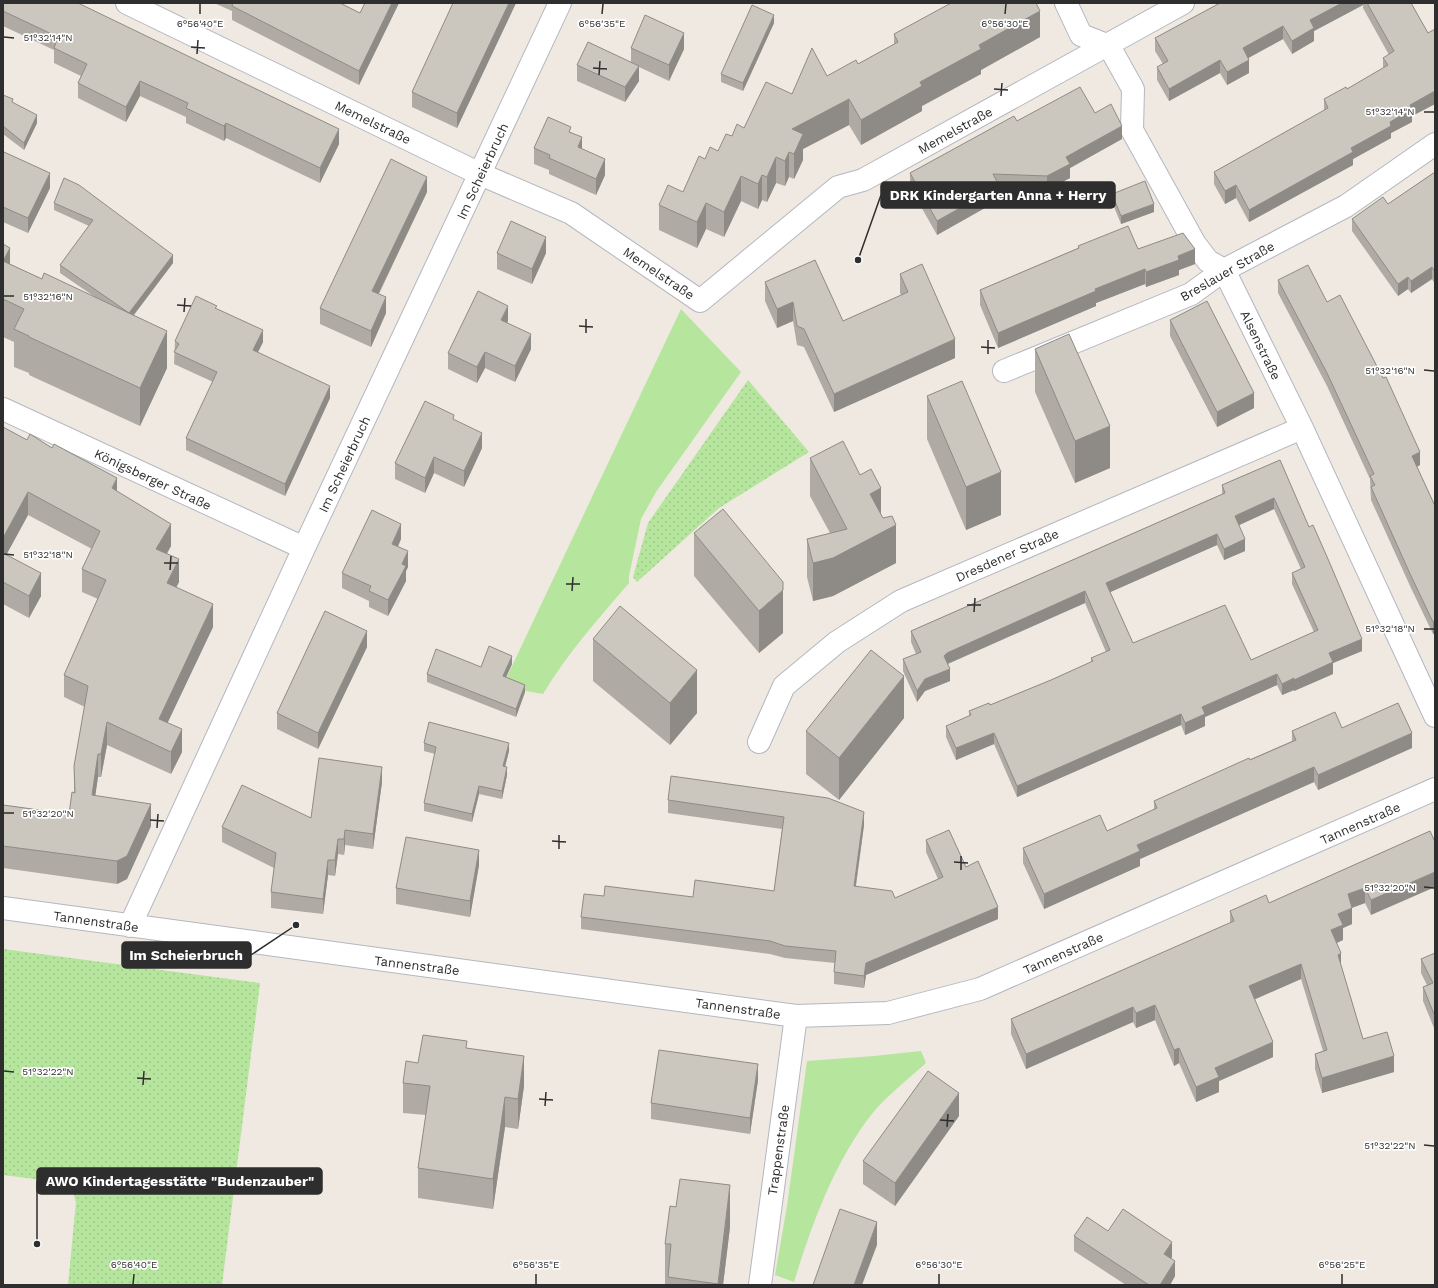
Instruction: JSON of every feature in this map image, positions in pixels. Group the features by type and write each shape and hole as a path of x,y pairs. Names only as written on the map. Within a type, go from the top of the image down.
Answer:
{"street":[{"name":"Memelstraße","path":"127,3 480,174 571,213 700,301 838,187 864,180 1109,46 1183,3"},
{"name":"Im Scheierbruch","path":"130,926 304,548 560,3"},
{"path":"1066,3 1081,34 1109,46 1133,89 1132,130 1195,244 1208,261 1224,270"},
{"name":"Breslauer Straße","path":"1004,371 1191,294 1224,270 1346,206 1435,144"},
{"name":"Alsenstraße","path":"1224,270 1302,428 1435,716"},
{"name":"Königsberger Straße","path":"3,409 304,548"},
{"name":"Dresdener Straße","path":"759,742 784,686 837,642 901,602 1302,428"},
{"name":"Tannenstraße","path":"3,908 796,1016 888,1013 980,989 1434,794"},
{"name":"Trappenstraße","path":"760,1285 796,1016"}],"green space":[{"path":"681,309 741,372 656,492 641,519 629,576 629,583 594,623 552,679 543,694 526,691 504,683"},
{"path":"748,380 809,452 719,508 637,582 633,577 648,523"},
{"path":"3,949 260,983 222,1285 68,1285 76,1202 73,1193 65,1183 3,1175"},
{"path":"921,1051 926,1063 893,1092 871,1115 842,1160 815,1220 794,1282 775,1275 787,1206 807,1061"}],"building":[{"path":"3,3 78,3 339,129 320,168 226,123 224,126 186,108 188,103 140,81 126,107 78,83 87,64 54,48 58,37 3,11"},
{"path":"233,3 340,3 360,13 365,3 392,3 359,71 232,6"},
{"path":"453,3 509,3 457,113 412,92"},
{"path":"951,3 1036,3 1040,11 979,45 981,49 920,82 922,86 861,120 849,99 792,129 803,134 794,154 789,152 785,161 776,157 767,177 762,175 758,184 741,176 724,212 706,203 697,222 659,205 668,185 683,192 699,156 705,159 710,147 718,151 726,134 732,136 737,124 744,128 766,82 792,94 812,48 827,76 856,60 858,64 898,42 894,34"},
{"path":"1220,3 1342,3 1310,20 1314,28 1292,41 1283,26 1243,48 1249,60 1227,72 1220,60 1169,89 1157,67 1168,61 1155,38"},
{"path":"1367,3 1411,3 1428,33 1435,29 1435,91 1410,105 1412,109 1390,122 1391,126 1351,148 1353,152 1249,210 1236,185 1225,191 1214,172 1328,108 1324,99 1346,87 1347,89 1388,65 1383,58 1394,51"},
{"path":"752,5 774,15 743,83 721,74"},
{"path":"645,15 684,33 669,65 631,48"},
{"path":"588,42 639,66 625,87 577,65"},
{"path":"1080,87 1095,113 1111,104 1122,126 1066,157 1070,164 1047,176 993,174 999,186 937,221 910,173 1014,116 1017,121"},
{"path":"3,95 13,99 12,102 37,115 24,143 3,126"},
{"path":"548,117 571,127 569,132 582,137 578,147 605,159 596,179 549,158 550,155 534,148"},
{"path":"4,152 50,173 28,218 3,207"},
{"path":"391,159 427,177 372,291 386,297 371,331 320,308"},
{"path":"1435,172 1435,272 1432,267 1411,281 1408,277 1398,284 1352,219 1383,197 1388,204"},
{"path":"64,178 79,185 173,255 129,313 60,265 93,220 54,203"},
{"path":"1145,181 1154,204 1121,216 1112,194"},
{"path":"511,221 546,237 532,269 497,253"},
{"path":"1128,226 1138,249 1183,233 1195,249 1178,256 1179,260 1146,272 1145,269 1095,289 1096,291 998,333 980,290 1079,248 1078,246"},
{"path":"3,244 10,248 3,261"},
{"path":"815,260 843,321 908,292 900,274 922,264 955,339 834,394 804,329 797,326 793,302 777,309 765,282"},
{"path":"3,261 42,279 44,273 167,331 140,388 14,329 24,309 3,299"},
{"path":"1308,265 1327,302 1340,295 1383,378 1386,377 1420,452 1412,456 1435,506 1435,621 1433,622 1371,487 1375,485 1370,476 1374,474 1327,373 1278,280"},
{"path":"478,291 508,306 501,320 531,334 515,366 485,352 477,367 448,353"},
{"path":"196,296 217,306 215,308 263,330 253,350 330,386 285,484 186,438 217,372 174,352 179,344 175,341"},
{"path":"1207,301 1254,393 1217,412 1170,320"},
{"path":"1069,334 1110,426 1075,441 1035,349"},
{"path":"962,381 1001,472 966,487 927,396"},
{"path":"425,401 454,415 453,419 482,433 464,471 434,457 425,478 395,463"},
{"path":"3,427 27,440 30,434 52,448 54,444 117,478 112,488 171,524 156,549 179,559 167,583 213,604 159,719 182,729 171,752 107,722 101,754 98,754 92,795 151,804 127,856 117,861 3,846 3,805 69,814 72,792 75,793 74,766 88,686 64,675 106,580 82,569 100,531 28,492 3,538"},
{"path":"843,441 860,475 871,469 881,488 870,494 883,518 892,516 896,525 833,558 813,563 807,539 847,529 810,458"},
{"path":"1280,460 1309,527 1313,525 1362,639 1329,653 1333,662 1294,680 1294,678 1282,684 1277,674 1202,707 1205,714 1185,723 1181,714 1017,786 994,733 956,748 946,726 971,715 969,711 989,703 990,705 1051,680 1093,661 1091,658 1110,650 1085,591 947,653 944,656 950,669 925,679 917,691 903,659 921,652 911,631 1225,493 1222,485","holes":["1274,498 1305,567 1292,573 1318,630 1251,660 1225,605 1133,643 1106,583 1217,534 1224,549 1245,539 1235,516"]},
{"path":"723,509 783,582 783,590 759,611 694,533"},
{"path":"372,510 401,524 392,544 408,551 402,564 406,566 388,600 369,591 371,586 342,573"},
{"path":"3,553 41,573 29,596 3,582"},
{"path":"620,606 697,670 670,703 593,639"},
{"path":"325,611 367,631 318,733 277,713"},
{"path":"489,646 512,656 503,676 525,685 516,709 427,674 436,649 481,667"},
{"path":"871,650 904,676 839,758 806,731"},
{"path":"1398,703 1412,733 1318,775 1314,767 1137,845 1140,851 1044,894 1023,848 1100,815 1107,831 1157,808 1154,801 1249,758 1250,760 1296,740 1292,731 1335,712 1342,728"},
{"path":"429,722 509,743 503,766 507,767 502,791 479,786 472,814 424,803 436,747 424,743"},
{"path":"319,758 382,767 373,834 345,830 344,839 338,839 335,860 328,860 323,899 271,892 276,853 222,827 242,785 311,818"},
{"path":"671,776 828,798 864,812 854,886 892,891 895,898 943,877 926,840 949,830 966,867 978,861 998,907 866,963 864,976 834,972 836,951 785,946 770,941 581,917 584,894 604,896 605,886 693,897 695,880 774,891 784,817 668,800"},
{"path":"1430,831 1435,842 1435,872 1371,900 1365,888 1348,894 1352,908 1338,914 1343,925 1331,930 1341,953 1338,955 1363,1039 1387,1032 1394,1056 1322,1078 1315,1054 1327,1050 1301,964 1249,986 1273,1042 1215,1068 1219,1077 1196,1087 1179,1048 1174,1050 1155,1005 1136,1013 1133,1007 1026,1054 1011,1019 1234,921 1230,911 1266,895 1269,903"},
{"path":"406,837 479,850 470,901 396,888"},
{"path":"1435,953 1434,1014 1423,987 1433,983 1421,959"},
{"path":"423,1035 467,1041 466,1048 524,1056 518,1099 505,1097 493,1179 418,1168 430,1086 403,1083 406,1061 418,1063"},
{"path":"659,1050 758,1064 750,1118 651,1103"},
{"path":"928,1071 959,1093 895,1183 863,1161"},
{"path":"680,1179 730,1185 718,1284 668,1277 671,1244 665,1244 670,1206 676,1207"},
{"path":"840,1209 877,1222 854,1285 813,1285"},
{"path":"1123,1209 1172,1242 1164,1254 1175,1261 1160,1285 1149,1285 1074,1236 1087,1217 1108,1231"}],"place":[{"name":"DRK Kindergarten Anna + Herry","path":"858,260"},
{"name":"Im Scheierbruch","path":"296,925"},
{"name":"AWO Kindertagesstätte \"Budenzauber\"","path":"37,1244"}]}
